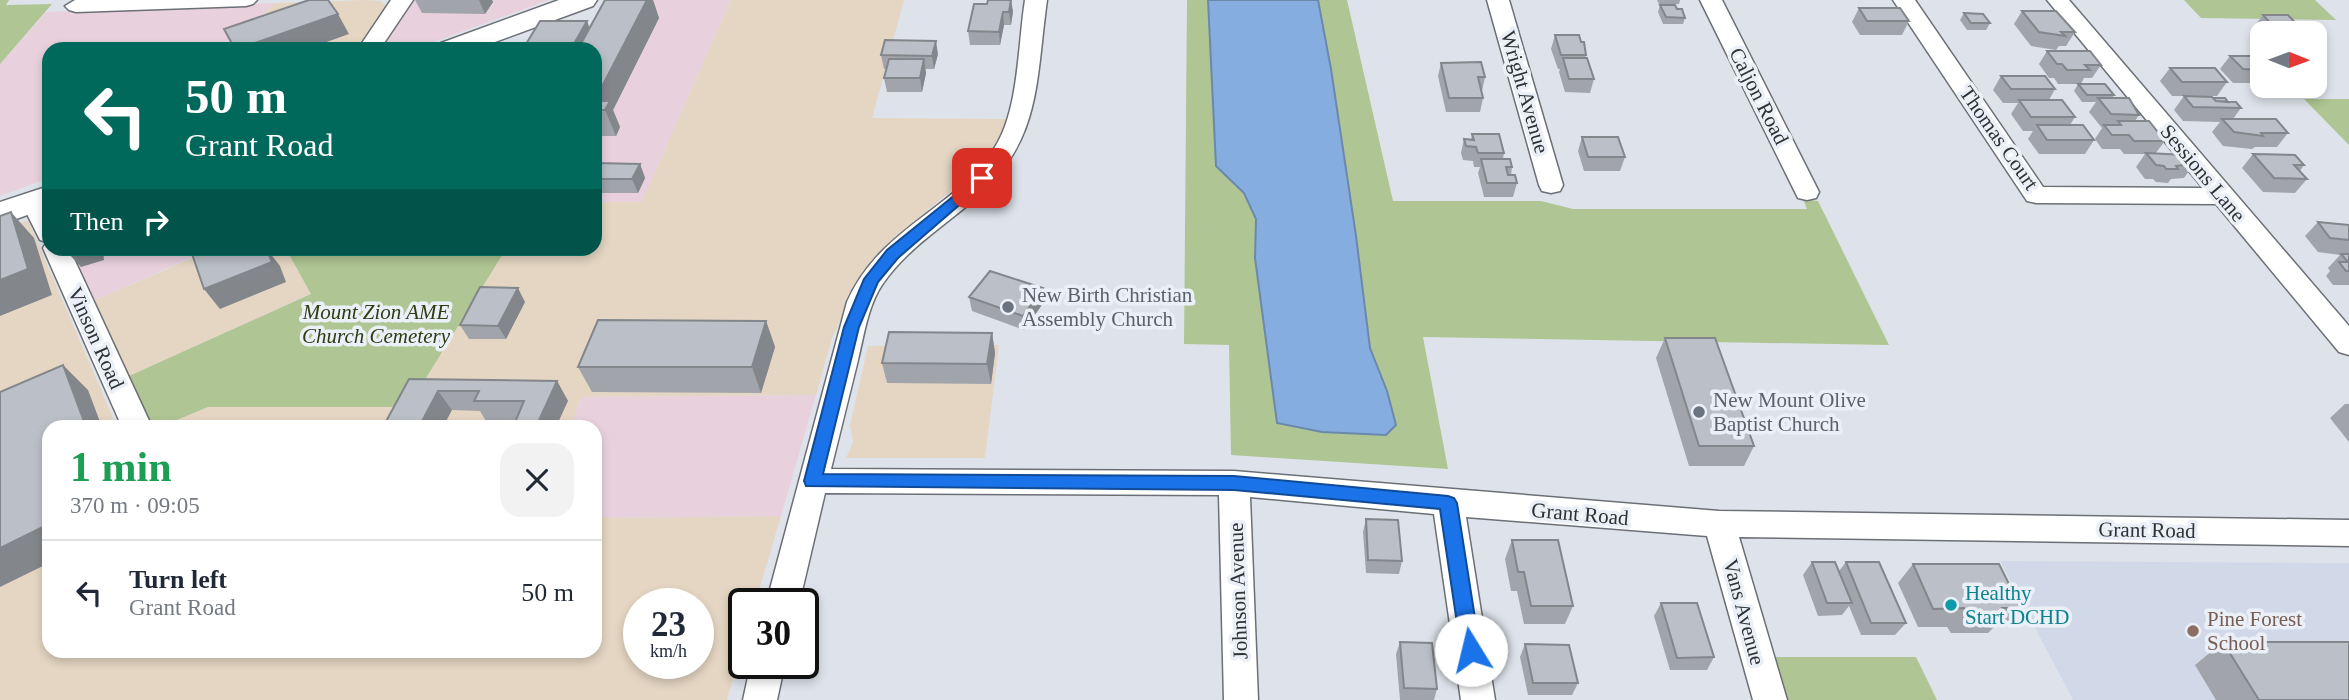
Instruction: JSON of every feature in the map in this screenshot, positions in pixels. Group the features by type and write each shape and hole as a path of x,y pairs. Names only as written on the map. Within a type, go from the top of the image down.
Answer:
{"main road":[{"path":"471,42 584,0"},
{"path":"0,214 41,199"}],"street":[{"path":"76,6 246,0"},
{"path":"374,42 402,0"},
{"path":"786,588 852,327 872,279 892,254 993,168 1008,145 1018,113 1036,0"},
{"name":"Wright Avenue","path":"1498,0 1551,185"},
{"name":"Caljon Road","path":"1711,0 1807,192"},
{"name":"Thomas Court","path":"1904,0 2036,195 2222,196"},
{"name":"Sessions Lane","path":"2058,0 2349,345"},
{"name":"Vinson Road","path":"60,256 133,420"},
{"name":"Grant Road","path":"813,481 1234,483 1720,524 2349,533"},
{"name":"Johnson Avenue","path":"1234,483 1241,700"},
{"path":"1448,503 1478,700"},
{"name":"Vans Avenue","path":"1720,524 1770,700"},
{"path":"760,700 765,679"}],"shaded area":[{"path":"366,0 381,1 388,9 363,42 233,42 275,3"},
{"path":"412,0 549,0 433,42 383,42"},
{"path":"627,0 731,0 642,203 602,202 602,46"},
{"path":"731,0 904,0 872,118 1009,119 999,145 981,166 890,241 854,290 832,338 816,395 581,397 573,420 177,420 208,407 408,406 502,256 602,256 602,202 642,202"},
{"path":"275,3 233,42 42,42 42,181 0,196 0,64 46,12"},
{"path":"28,220 114,420 42,420 42,658 602,658 602,518 781,516 760,588 728,588 728,679 733,679 727,700 0,700 0,230"},
{"path":"71,256 195,256 93,301"},
{"path":"197,256 290,256 311,294 129,376 93,301"},
{"path":"999,345 985,458 846,458 853,442 850,425 868,346"},
{"path":"816,395 781,516 602,518 602,420 573,420 581,397"},
{"name":"Pine Forest School","path":"2000,561 2349,563 2349,700 2073,700"}],"green space":[{"path":"0,0 9,0 6,5 52,4 0,64"},
{"path":"1187,0 1208,0 1216,166 1244,193 1256,219 1255,258 1277,423 1322,432 1385,435 1396,425 1387,391 1370,348 1356,236 1318,0 1347,0 1393,201 1541,201 1573,209 1807,209 1803,199 1818,201 1889,345 1423,337 1448,469 1231,455 1229,345 1184,344"},
{"path":"2184,0 2315,0 2336,20 2201,18"},
{"path":"2304,99 2349,99 2349,145"},
{"name":"Mount Zion AME Church Cemetery","path":"290,256 502,256 408,407 208,407 177,420 150,420 129,376 311,294"},
{"path":"1769,657 1916,657 1937,700 1784,700"}],"water":[{"path":"1208,0 1318,0 1356,236 1370,348 1387,391 1396,425 1386,435 1322,432 1277,423 1255,258 1256,219 1244,193 1216,166"}],"building":[{"path":"309,0 328,0 338,14 258,42 231,42 224,29"},
{"path":"605,0 647,0 602,87 602,42 582,42"},
{"path":"988,0 1011,0 1009,12 1003,12 999,32 968,31 974,4 987,4"},
{"path":"1660,5 1675,5 1677,9 1682,9 1685,18 1666,17"},
{"path":"1859,8 1900,8 1909,21 1867,21"},
{"path":"2022,11 2056,11 2075,32 2061,32 2065,36 2039,32"},
{"path":"1964,13 1983,14 1990,23 1971,23"},
{"path":"2263,15 2288,15 2294,21 2269,21"},
{"path":"540,21 587,21 575,42 527,42"},
{"path":"1555,35 1579,35 1581,42 1584,42 1586,55 1561,55"},
{"path":"885,40 936,41 932,56 881,55"},
{"path":"2047,51 2090,51 2101,65 2085,65 2090,70 2067,70 2062,64 2057,64"},
{"path":"2230,56 2250,56 2250,69 2243,69"},
{"path":"1563,58 1587,58 1594,79 1569,79"},
{"path":"889,59 924,59 920,78 884,78"},
{"path":"1481,62 1485,77 1478,77 1483,98 1449,98 1441,63"},
{"path":"2170,68 2215,68 2227,82 2182,82"},
{"path":"2001,76 2045,76 2055,89 2011,89"},
{"path":"2078,84 2105,84 2114,95 2087,95"},
{"path":"2184,96 2212,97 2216,101 2236,102 2241,108 2193,107"},
{"path":"2098,98 2129,98 2139,115 2111,114"},
{"path":"2213,98 2225,98 2228,102 2216,101"},
{"path":"2019,100 2062,100 2075,117 2031,117"},
{"path":"602,101 610,101 605,110 602,110"},
{"path":"2222,119 2276,119 2288,133 2261,133 2263,136 2234,132"},
{"path":"2118,121 2149,121 2165,141 2134,141 2129,135 2112,135 2104,125 2121,125"},
{"path":"2037,125 2083,125 2094,140 2047,140"},
{"path":"1472,134 1499,134 1504,153 1478,153 1476,147 1466,146 1464,139 1474,140"},
{"path":"1582,137 1618,137 1625,157 1588,157"},
{"path":"2146,153 2187,155 2194,164 2176,166 2178,169 2166,169 2156,165"},
{"path":"2253,154 2295,155 2304,165 2294,165 2307,179 2274,178"},
{"path":"1481,159 1510,159 1512,167 1506,167 1508,175 1515,175 1517,183 1487,183"},
{"path":"602,163 640,164 632,179 602,179"},
{"path":"11,212 28,269 0,280 0,216"},
{"path":"2318,222 2349,225 2349,240 2330,238"},
{"path":"2341,254 2349,254 2349,271 2339,262 2348,262"},
{"path":"193,256 269,256 272,262 204,289"},
{"path":"990,271 1043,288 1023,316 969,297"},
{"path":"480,287 518,288 498,326 460,325"},
{"path":"598,320 766,321 752,367 578,367"},
{"path":"889,332 992,333 987,364 882,363"},
{"path":"1665,338 1715,338 1754,446 1699,446"},
{"path":"63,365 83,420 42,420 42,527 0,548 0,392"},
{"path":"409,379 557,381 539,420 516,420 524,401 474,401 479,391 438,391 423,420 387,420"},
{"path":"1366,519 1398,520 1402,561 1368,560"},
{"path":"1512,540 1558,540 1573,606 1531,606 1524,572 1518,572"},
{"path":"1812,562 1835,562 1852,603 1827,603"},
{"path":"1846,562 1879,562 1906,623 1871,623"},
{"path":"1913,564 1999,564 2021,608 2002,608 2005,615 1967,615 1964,608 1933,609"},
{"path":"1661,603 1697,603 1714,657 1677,658"},
{"path":"1400,642 1432,643 1437,689 1404,688"},
{"path":"2223,642 2349,642 2349,700 2259,700"},
{"path":"1525,644 1569,645 1578,683 1533,683"}],"place":[{"name":"New Birth Christian Assembly Church","path":"1008,307"},
{"name":"New Mount Olive Baptist Church","path":"1699,412"},
{"name":"Healthy Start DCHD","path":"1951,605"},
{"name":"Pine Forest School","path":"2193,631"}],"route":[{"path":"982,178 892,254 872,279 852,327 813,481 1234,483 1448,503 1471,650"}]}
